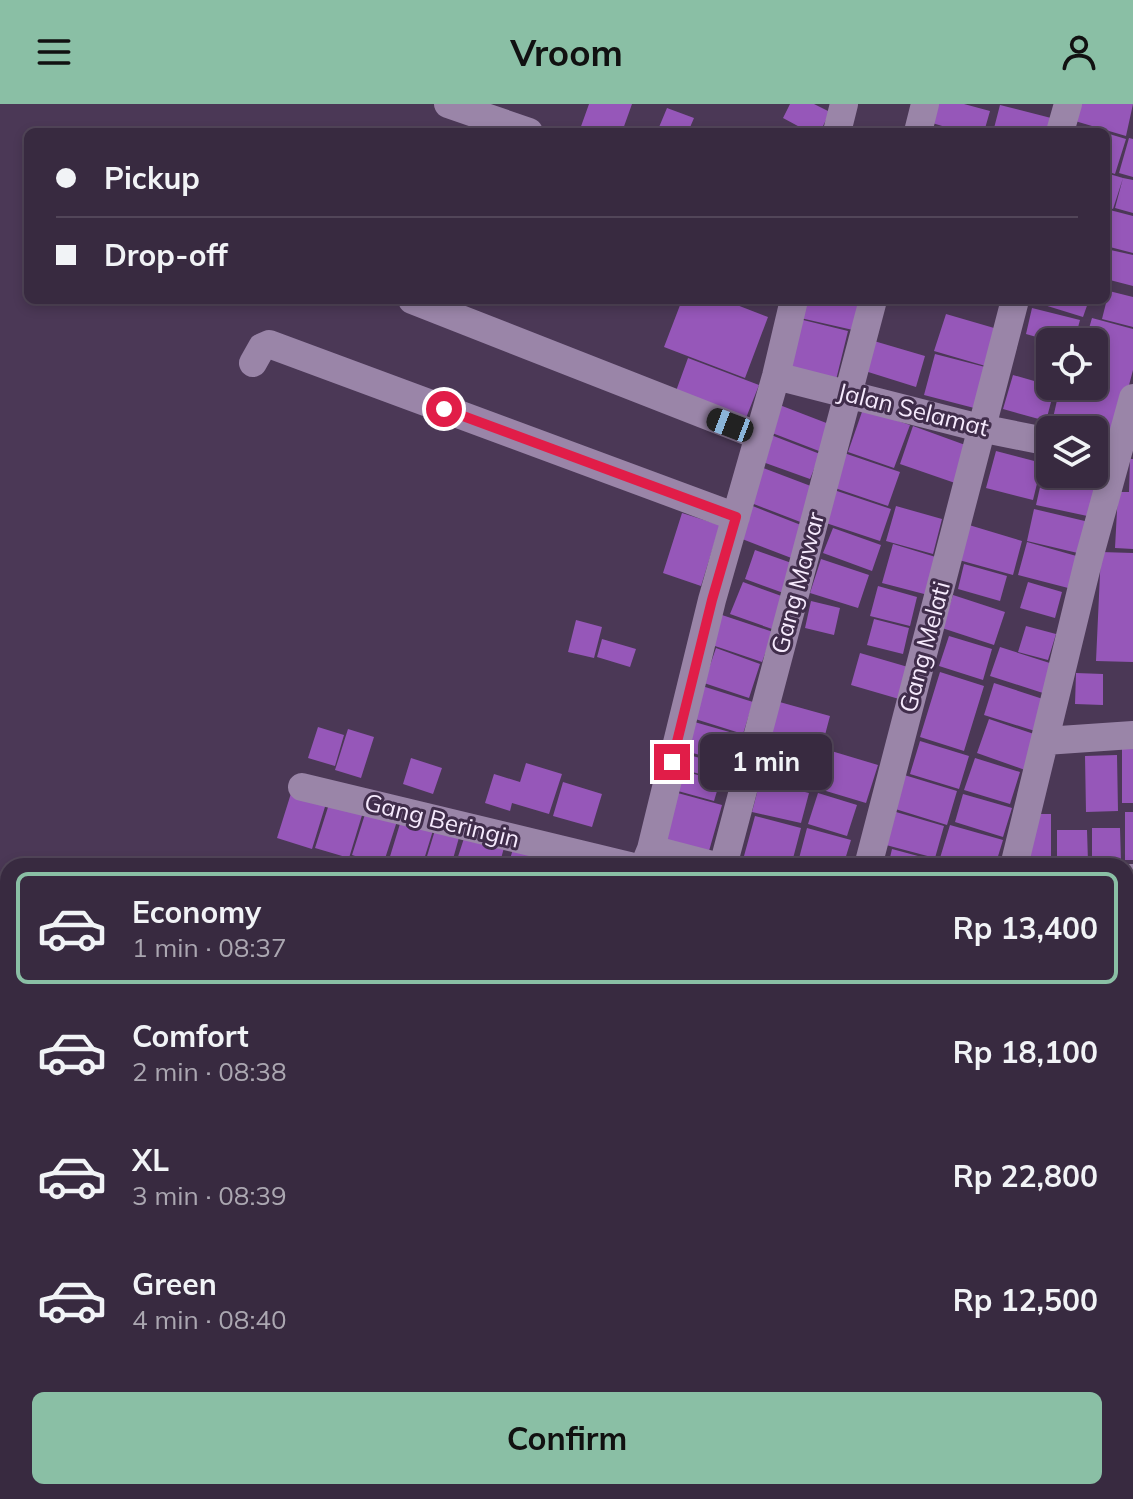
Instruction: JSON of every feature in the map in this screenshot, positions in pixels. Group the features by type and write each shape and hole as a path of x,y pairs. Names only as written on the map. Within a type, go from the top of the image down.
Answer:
{"street":[{"path":"448,104 517,128"},
{"path":"838,128 844,104"},
{"path":"919,128 925,104"},
{"path":"1061,128 1068,104"},
{"path":"422,304 759,436"},
{"path":"643,858 776,376 793,304"},
{"name":"Gang Mawar","path":"725,858 872,304"},
{"name":"Gang Melati","path":"870,858 1014,304"},
{"path":"253,363 262,347 269,344 736,517"},
{"name":"Jalan Selamat","path":"776,376 1036,439"},
{"path":"1016,858 1115,449 1133,398"},
{"path":"1045,741 1133,735"},
{"name":"Gang Beringin","path":"302,787 633,858"}],"building":[{"path":"589,104 632,104 623,128 580,128"},
{"path":"790,104 814,104 830,112 822,128 802,128 783,118"},
{"path":"934,104 964,104 990,111 985,128 949,128 929,122"},
{"path":"1080,104 1133,104 1126,136 1110,131 1110,128 1075,121"},
{"path":"1000,105 1055,119 1053,128 994,128"},
{"path":"667,108 694,118 690,128 659,128"},
{"path":"1110,134 1126,139 1115,174 1110,172"},
{"path":"1129,138 1133,139 1133,177 1119,173"},
{"path":"1110,174 1123,178 1113,209 1110,208"},
{"path":"1123,178 1133,180 1133,213 1115,208"},
{"path":"1110,210 1133,216 1133,253 1110,247"},
{"path":"1110,250 1133,255 1133,286 1110,280"},
{"path":"1110,291 1133,297 1133,327 1102,319 1106,304 1110,304"},
{"path":"680,304 734,304 768,317 745,378 664,347"},
{"path":"799,304 859,304 853,330 796,317"},
{"path":"1041,304 1088,304 1083,317"},
{"path":"1032,308 1080,320 1078,328 1036,328 1036,337 1026,334"},
{"path":"946,314 1001,330 989,367 934,351"},
{"path":"1092,318 1133,329 1133,370 1114,442 1108,440 1108,416 1053,416 1057,400 1108,400 1108,328 1089,328"},
{"path":"799,319 848,331 835,384 787,372"},
{"path":"874,341 925,356 916,387 865,371"},
{"path":"935,354 989,368 978,409 924,395"},
{"path":"688,358 759,385 746,418 676,391"},
{"path":"1013,375 1036,382 1036,400 1052,400 1047,416 1036,418 1003,409"},
{"path":"777,404 829,424 819,451 767,431"},
{"path":"863,409 910,425 894,468 848,452"},
{"path":"913,426 968,446 955,483 900,464"},
{"path":"771,435 820,454 810,479 760,461"},
{"path":"996,451 1036,461 1033,500 986,488"},
{"path":"844,453 900,472 888,506 832,487"},
{"path":"1130,459 1133,459 1133,549 1115,548 1118,492 1129,492"},
{"path":"758,466 816,488 803,523 746,501"},
{"path":"1040,488 1099,488 1092,517 1036,505"},
{"path":"834,490 891,509 880,541 823,522"},
{"path":"750,505 806,527 794,559 737,537"},
{"path":"896,506 942,519 933,554 886,541"},
{"path":"1034,509 1089,522 1082,554 1027,541"},
{"path":"682,513 720,525 701,586 663,573"},
{"path":"969,525 1022,541 1013,575 959,560"},
{"path":"833,528 881,545 872,571 823,553"},
{"path":"1027,542 1080,557 1072,589 1018,575"},
{"path":"893,544 939,558 928,595 882,583"},
{"path":"755,550 800,566 789,595 745,579"},
{"path":"1101,552 1133,553 1133,662 1096,661"},
{"path":"821,559 869,575 858,608 810,593"},
{"path":"964,564 1007,576 1000,601 958,589"},
{"path":"743,582 787,598 775,630 730,614"},
{"path":"1028,582 1062,592 1055,618 1020,608"},
{"path":"878,586 917,597 910,626 870,616"},
{"path":"953,595 1005,612 994,645 942,628"},
{"path":"811,601 840,608 834,635 805,628"},
{"path":"722,615 773,632 762,662 712,645"},
{"path":"874,619 909,628 903,654 867,645"},
{"path":"576,620 602,627 594,658 568,652"},
{"path":"1026,626 1056,634 1048,660 1018,652"},
{"path":"949,636 992,649 983,680 939,666"},
{"path":"602,639 636,649 630,667 597,657"},
{"path":"1000,647 1056,665 1046,694 990,676"},
{"path":"716,648 760,664 749,698 704,683"},
{"path":"860,653 908,667 899,699 851,685"},
{"path":"940,672 984,686 964,751 920,737"},
{"path":"1076,673 1103,674 1103,705 1075,704"},
{"path":"994,683 1046,700 1035,731 984,715"},
{"path":"702,686 753,702 743,734 692,718"},
{"path":"776,701 830,716 821,750 766,735"},
{"path":"989,719 1037,735 1025,770 977,753"},
{"path":"691,721 740,735 732,764 682,750"},
{"path":"318,727 344,735 335,766 308,758"},
{"path":"348,729 374,737 361,778 335,770"},
{"path":"771,740 821,753 811,790 761,777"},
{"path":"920,741 969,756 959,789 910,774"},
{"path":"1122,748 1133,748 1133,803 1122,803"},
{"path":"828,750 878,765 866,803 816,788"},
{"path":"685,754 730,766 726,781 681,769"},
{"path":"1117,755 1118,811 1086,812 1085,756"},
{"path":"411,758 442,768 433,794 403,784"},
{"path":"975,758 1020,772 1010,804 964,790"},
{"path":"526,763 562,774 549,814 512,803 510,811 485,803 494,774 520,782"},
{"path":"683,771 720,781 714,801 678,791"},
{"path":"901,774 957,791 947,825 892,808"},
{"path":"760,781 809,793 801,823 752,812"},
{"path":"563,782 602,794 592,827 553,816"},
{"path":"293,787 328,797 312,849 277,838"},
{"path":"674,792 722,805 709,851 661,838"},
{"path":"818,793 857,805 847,836 808,824"},
{"path":"963,794 1012,808 1003,837 955,822"},
{"path":"330,801 363,812 349,858 315,848"},
{"path":"367,808 398,818 385,858 352,855"},
{"path":"896,812 944,826 935,858 886,845"},
{"path":"1125,812 1133,812 1133,858 1125,858"},
{"path":"403,814 435,824 424,858 390,858"},
{"path":"1030,814 1051,814 1051,858 1030,858"},
{"path":"755,816 801,828 793,858 744,856"},
{"path":"950,825 1003,840 997,858 940,858"},
{"path":"436,827 460,834 453,858 426,858"},
{"path":"807,828 851,840 845,858 799,858"},
{"path":"1092,828 1120,828 1121,858 1092,858"},
{"path":"1057,830 1087,830 1088,858 1057,858"},
{"path":"466,832 505,844 501,858 458,858"},
{"path":"515,842 544,851 542,858 510,858"},
{"path":"892,849 918,856 918,858 890,858"}],"route":[{"path":"444,409 736,517 672,762"}]}
